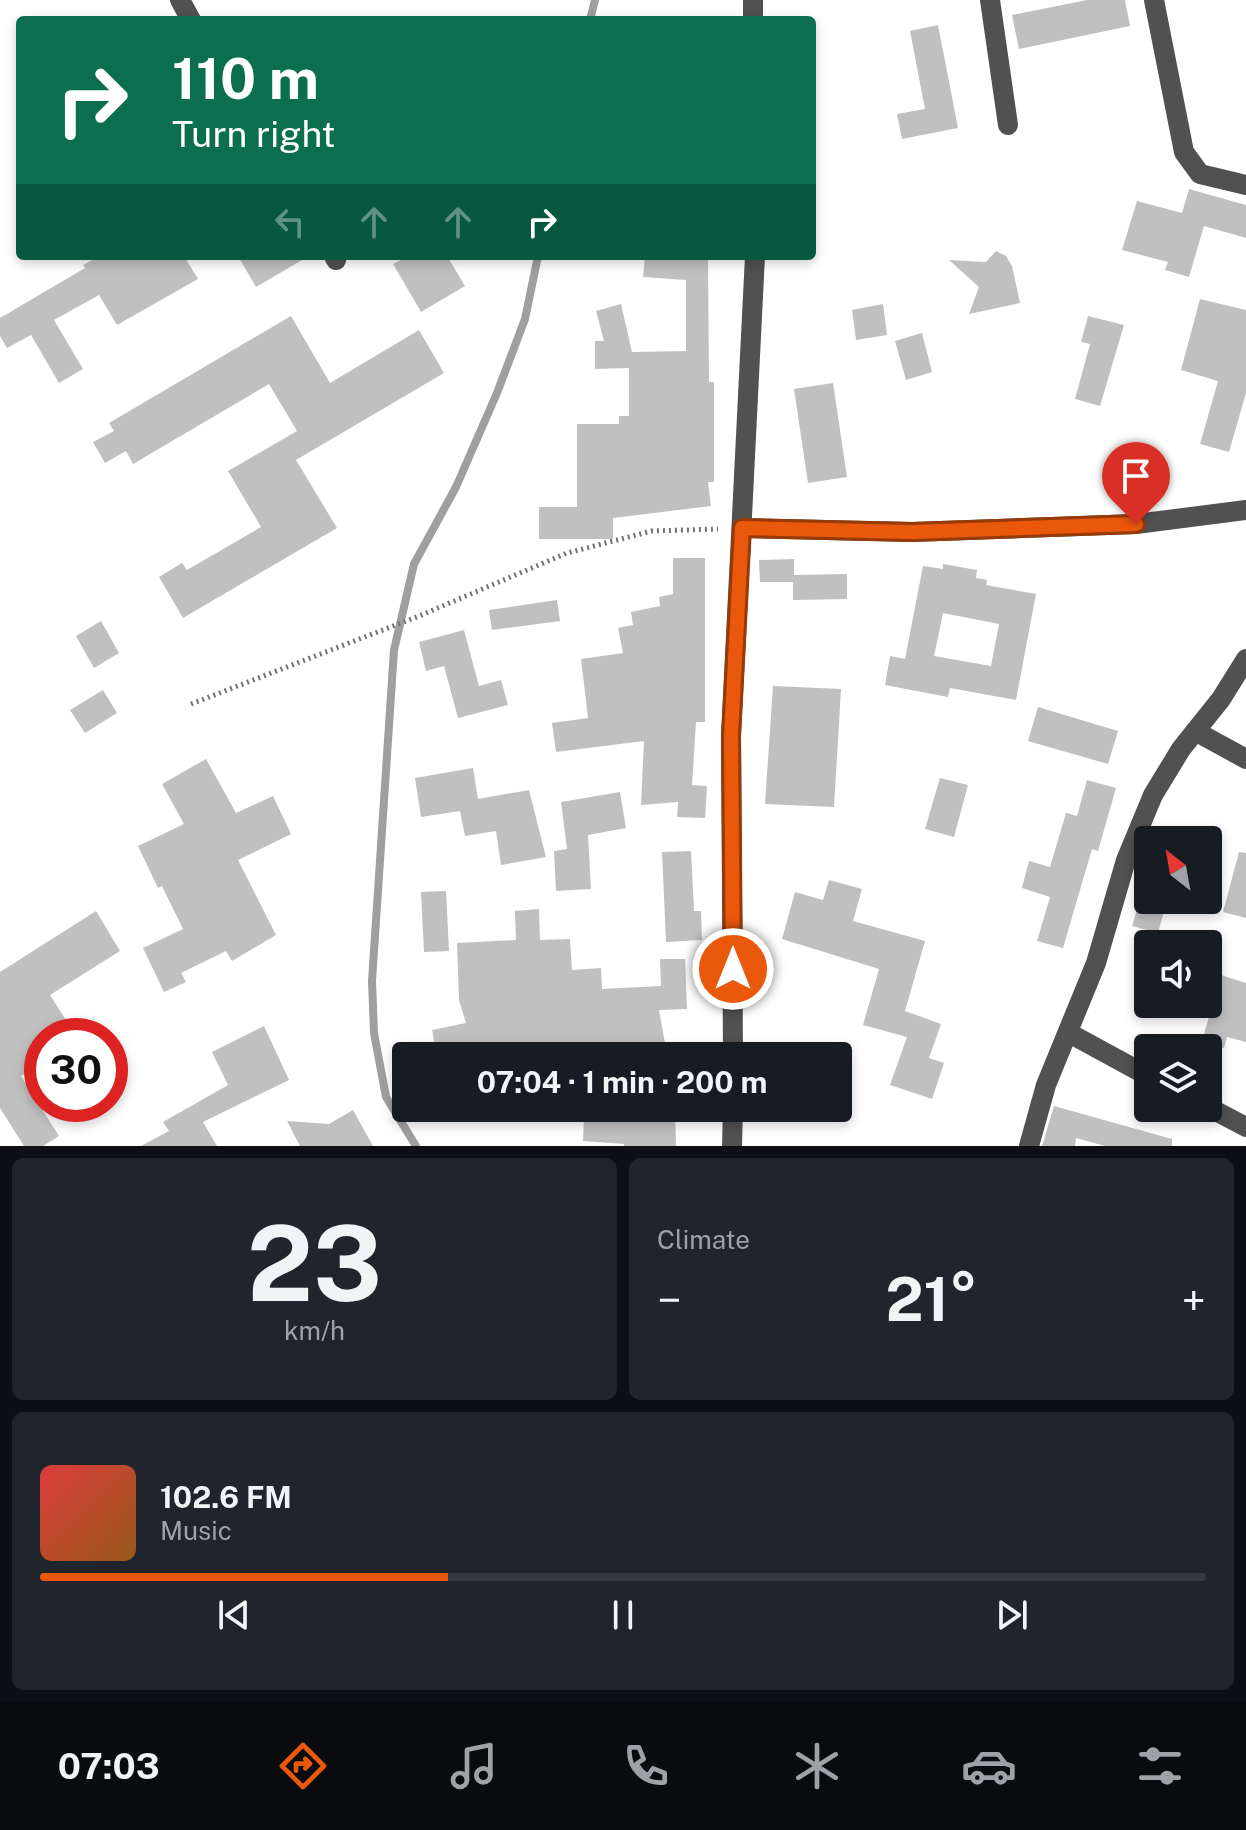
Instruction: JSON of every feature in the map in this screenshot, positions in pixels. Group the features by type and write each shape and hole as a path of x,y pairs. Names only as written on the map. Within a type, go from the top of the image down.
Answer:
{"street":[{"path":"990,0 1008,125"},
{"path":"1154,0 1184,152 1200,174 1246,185"},
{"path":"733,1042 731,736 755,260"},
{"path":"742,528 942,531 1136,524 1246,510"},
{"path":"1029,1146 1046,1085 1096,963 1126,860 1147,808 1181,749 1221,699 1246,659"},
{"path":"1195,731 1246,759"},
{"path":"1069,1033 1134,1068"},
{"path":"1222,1114 1246,1127"},
{"path":"732,1146 733,1122"}],"path":[{"path":"191,704 419,616 567,553 652,531 742,528"}],"building":[{"path":"1087,0 1125,0 1130,26 1019,49 1012,15"},
{"path":"938,25 958,128 902,139 897,114 925,109 910,31"},
{"path":"1189,189 1246,205 1246,238 1204,226 1189,277 1165,270 1168,262 1122,250 1137,201 1182,213"},
{"path":"996,251 1006,256 1012,266 1020,303 969,314 979,287 949,260 986,262"},
{"path":"92,260 186,260 198,279 117,325 99,295 54,320 83,369 59,383 31,335 7,348 0,336 0,318 85,268 83,265"},
{"path":"240,260 302,260 256,287"},
{"path":"400,260 449,260 465,286 421,312 393,264"},
{"path":"645,260 708,260 709,382 714,382 714,482 708,482 711,506 613,518 613,539 539,539 539,507 577,507 577,424 619,424 619,416 629,416 629,368 595,369 595,341 604,341 596,311 621,304 632,352 686,351 686,280 643,277"},
{"path":"1200,299 1246,310 1246,393 1229,452 1200,444 1218,381 1181,370"},
{"path":"883,304 887,335 856,340 852,310"},
{"path":"291,316 330,383 419,330 444,373 296,460 337,528 183,618 159,577 182,563 187,570 261,527 228,471 297,431 269,384 133,464 126,451 105,463 93,442 114,431 109,423"},
{"path":"1088,316 1124,325 1100,406 1075,399 1090,344 1081,342"},
{"path":"922,333 932,372 906,380 895,341"},
{"path":"833,383 847,477 808,483 794,389"},
{"path":"673,558 705,558 705,722 696,722 692,785 707,786 705,818 677,817 678,802 641,805 644,741 556,752 552,723 588,718 581,659 623,653 618,628 633,625 631,612 660,606 659,597 673,594"},
{"path":"794,559 794,575 847,574 847,599 793,600 793,582 760,582 759,560"},
{"path":"943,564 977,570 976,578 987,580 986,585 1036,594 1016,700 950,688 948,697 885,685 890,656 905,659 923,566 943,569","holes":["943,613 999,624 991,666 934,656"]},
{"path":"557,600 560,621 492,630 489,610"},
{"path":"101,621 119,653 94,668 76,636"},
{"path":"464,630 479,686 501,680 508,705 458,718 444,666 426,671 419,642"},
{"path":"773,686 841,689 834,807 765,804"},
{"path":"103,690 117,713 85,733 70,710"},
{"path":"1038,707 1118,731 1108,764 1028,741"},
{"path":"206,759 236,813 273,796 291,834 238,860 276,935 232,961 226,951 181,973 186,982 164,992 143,948 183,929 162,886 158,888 138,846 184,824 162,784"},
{"path":"473,768 478,799 529,790 546,857 501,865 496,831 465,836 460,811 421,817 415,778"},
{"path":"940,778 968,785 954,837 925,829"},
{"path":"1087,780 1116,788 1098,851 1092,849 1063,948 1037,941 1050,897 1022,888 1029,861 1050,867 1066,813 1077,816"},
{"path":"620,792 626,828 588,835 591,889 556,891 554,851 567,849 561,802"},
{"path":"691,851 694,911 701,911 702,940 666,942 662,852"},
{"path":"1239,852 1246,853 1246,918 1223,912"},
{"path":"829,880 862,889 853,921 925,941 905,1011 941,1024 929,1058 944,1063 932,1099 890,1085 907,1037 863,1025 879,969 782,939 795,892 823,900"},
{"path":"446,891 449,951 424,952 421,892"},
{"path":"539,909 540,940 570,939 572,970 601,968 602,989 661,986 660,959 685,959 687,1009 659,1010 665,1042 434,1042 432,1030 466,1023 459,1000 457,943 516,940 515,911"},
{"path":"96,911 120,951 50,995 65,1018 24,1018 24,1074 21,1076 24,1081 24,1122 50,1122 59,1136 43,1146 24,1146 0,1108 0,972"},
{"path":"1136,914 1163,914 1159,930 1132,926"},
{"path":"1222,975 1246,983 1246,1042 1227,1037 1222,1048 1222,1034 1204,1034 1209,1018 1222,1018"},
{"path":"264,1026 289,1080 203,1122 217,1146 141,1146 169,1131 163,1122 228,1085 212,1052"},
{"path":"1054,1106 1172,1139 1172,1146 1105,1146 1076,1138 1075,1146 1042,1146"},
{"path":"353,1110 373,1146 300,1146 287,1121 329,1124"},
{"path":"584,1122 675,1122 676,1146 624,1146 583,1141"}],"waterway":[{"path":"591,16 595,0"},
{"path":"416,1146 386,1097 374,1033 372,981 394,650 414,564 456,487 497,393 525,319 537,260"}],"route":[{"path":"733,969 731,736 742,528 912,532 1136,524"}]}
